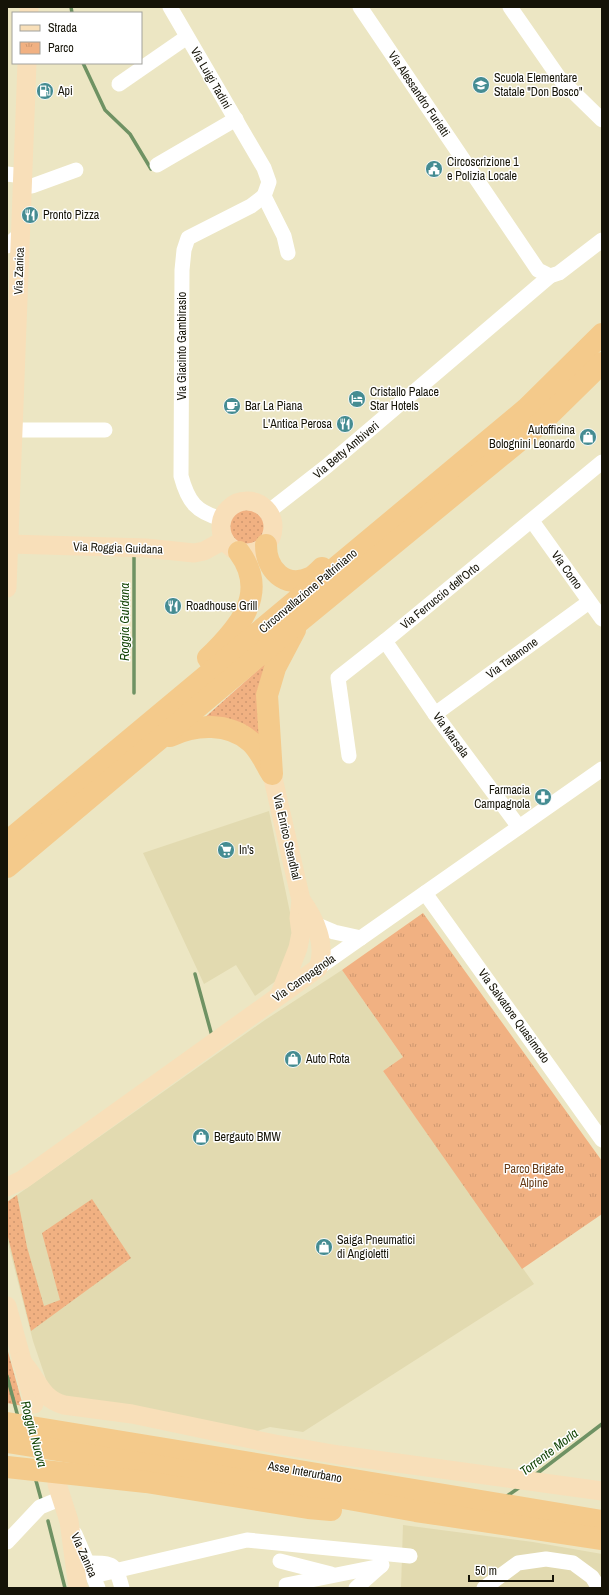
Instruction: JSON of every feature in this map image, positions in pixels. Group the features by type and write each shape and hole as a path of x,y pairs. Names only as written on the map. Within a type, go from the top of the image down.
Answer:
{"highway":[{"name":"Circonvallazione Paltriniano","path":"14,849 154,732 504,428 548,388 602,334"},
{"name":"Circonvallazione Paltriniano","path":"154,732 301,620 542,422 602,363"},
{"path":"266,545 268,562 276,574 291,581 310,578 486,432 504,428"},
{"path":"154,732 183,682 227,640 244,617 251,591 251,574 248,564 231,546"},
{"path":"272,774 267,695 275,668 301,620"},
{"path":"154,732 184,730 203,726 232,730 252,743 272,774"},
{"path":"13,1440 78,1450 308,1508 360,1512 416,1511"},
{"name":"Asse Interurbano","path":"13,1440 78,1450 264,1494 323,1496 602,1539"},
{"name":"Asse Interurbano","path":"78,1450 128,1442 602,1521"},
{"path":"571,1517 602,1517"}],"main road":[{"name":"Via Zanica","path":"7,588 9,544 9,464 13,428 14,240 17,178 27,64"},
{"path":"231,546 222,533 222,519 226,512 239,502 255,503 268,512 272,520 273,529 266,545"},
{"name":"Via Roggia Guidana","path":"9,544 133,548 194,553 231,546 254,553 266,545"},
{"name":"Via Enrico Stendhal","path":"272,774 301,900 300,918 308,929 279,995"},
{"path":"308,929 309,962 318,968"},
{"name":"Via Campagnola","path":"7,1188 28,1176 318,968"},
{"path":"7,1306 34,1404"},
{"path":"21,1361 30,1371 44,1394 56,1402 64,1405 132,1414 275,1444 339,1455 602,1491"},
{"name":"Via Zanica","path":"52,1498 69,1521 78,1588"}],"street":[{"name":"Via Luigi Tadini","path":"170,7 264,168 269,182 264,196"},
{"name":"Via Alessandro Furietti","path":"360,7 538,270 550,276"},
{"path":"510,7 560,80 602,120"},
{"name":"Via Luigi Tadini","path":"119,84 187,37"},
{"name":"Via Luigi Tadini","path":"157,165 236,119"},
{"path":"17,178 32,186 76,170"},
{"path":"264,196 284,236 288,253"},
{"name":"Via Giacinto Gambirasio","path":"222,519 199,510 186,494 181,476 182,270 184,250 188,238 251,206 264,196"},
{"name":"Via Betty Ambiveri","path":"268,512 328,466 550,276 559,273 602,240"},
{"path":"13,428 18,430 105,430"},
{"name":"Via Ferruccio dell'Orto","path":"349,756 338,678 385,642 602,462"},
{"name":"Via Como","path":"532,521 602,619"},
{"name":"Via Talamone","path":"435,714 589,602"},
{"name":"Via Marsala","path":"385,642 435,714 519,827"},
{"name":"Via Campagnola","path":"318,968 602,769"},
{"name":"Via Salvatore Quasimodo","path":"425,892 602,1140"},
{"path":"308,929 334,932 361,938"},
{"path":"7,1542 52,1498"},
{"name":"Via Zanica","path":"69,1521 93,1576"},
{"path":"93,1576 247,1540 410,1556"},
{"path":"356,1588 382,1566 392,1555"},
{"path":"484,1588 518,1563 546,1559 573,1563 592,1577 599,1588"},
{"path":"280,1561 333,1574"},
{"path":"286,1585 333,1574 382,1566"},
{"path":"117,1570 122,1588"},
{"path":"321,1588 333,1574"}],"shaded area":[{"path":"269,811 294,932 280,978 255,996 236,965 204,984 143,853"},
{"path":"342,970 403,1057 383,1071 534,1284 303,1432 270,1427 257,1431 134,1406 52,1397 33,1341 7,1239 7,1202 265,1020"},
{"path":"403,1525 533,1542 602,1554 602,1588 401,1588"}],"green space":[{"path":"247,508 257,511 263,517 266,527 263,537 257,543 247,546 237,543 231,537 228,527 231,517 237,511"},
{"path":"269,660 268,748 201,721"},
{"name":"Parco Brigate Alpine","path":"423,913 602,1161 602,1214 522,1269 383,1071 403,1057 342,970"},
{"path":"17,1195 27,1247 44,1306 60,1300 42,1233 92,1199 131,1258 31,1331 7,1233 7,1202"},
{"path":"7,1348 23,1406 7,1403"}],"waterway":[{"name":"Roggia Guidana","path":"71,7 72,12"},
{"name":"Roggia Guidana","path":"83,64 105,110 130,134 151,169"},
{"name":"Roggia Guidana","path":"134,552 134,693"},
{"name":"Roggia Guidana","path":"195,974 212,1036"},
{"name":"Roggia Nuova","path":"7,1376 18,1417"},
{"name":"Torrente Morla","path":"535,1475 602,1424"},
{"name":"Roggia Nuova","path":"35,1477 41,1499"},
{"name":"Torrente Morla","path":"507,1496 520,1487"},
{"name":"Roggia Nuova","path":"48,1521 65,1588"}],"place":[{"name":"Scuola Elementare Statale \"Don Bosco\"","path":"481,85"},
{"name":"Api","path":"45,91"},
{"name":"Circoscrizione 1 e Polizia Locale","path":"434,169"},
{"name":"Pronto Pizza","path":"30,215"},
{"name":"Cristallo Palace Star Hotels","path":"357,399"},
{"name":"Bar La Piana","path":"232,406"},
{"name":"L'Antica Perosa","path":"345,424"},
{"name":"Autofficina Bolognini Leonardo","path":"588,437"},
{"name":"Roadhouse Grill","path":"173,606"},
{"name":"Farmacia Campagnola","path":"543,797"},
{"name":"In's","path":"226,850"},
{"name":"Auto Rota","path":"293,1059"},
{"name":"Bergauto BMW","path":"201,1137"},
{"name":"Saiga Pneumatici di Angioletti","path":"324,1247"}]}
